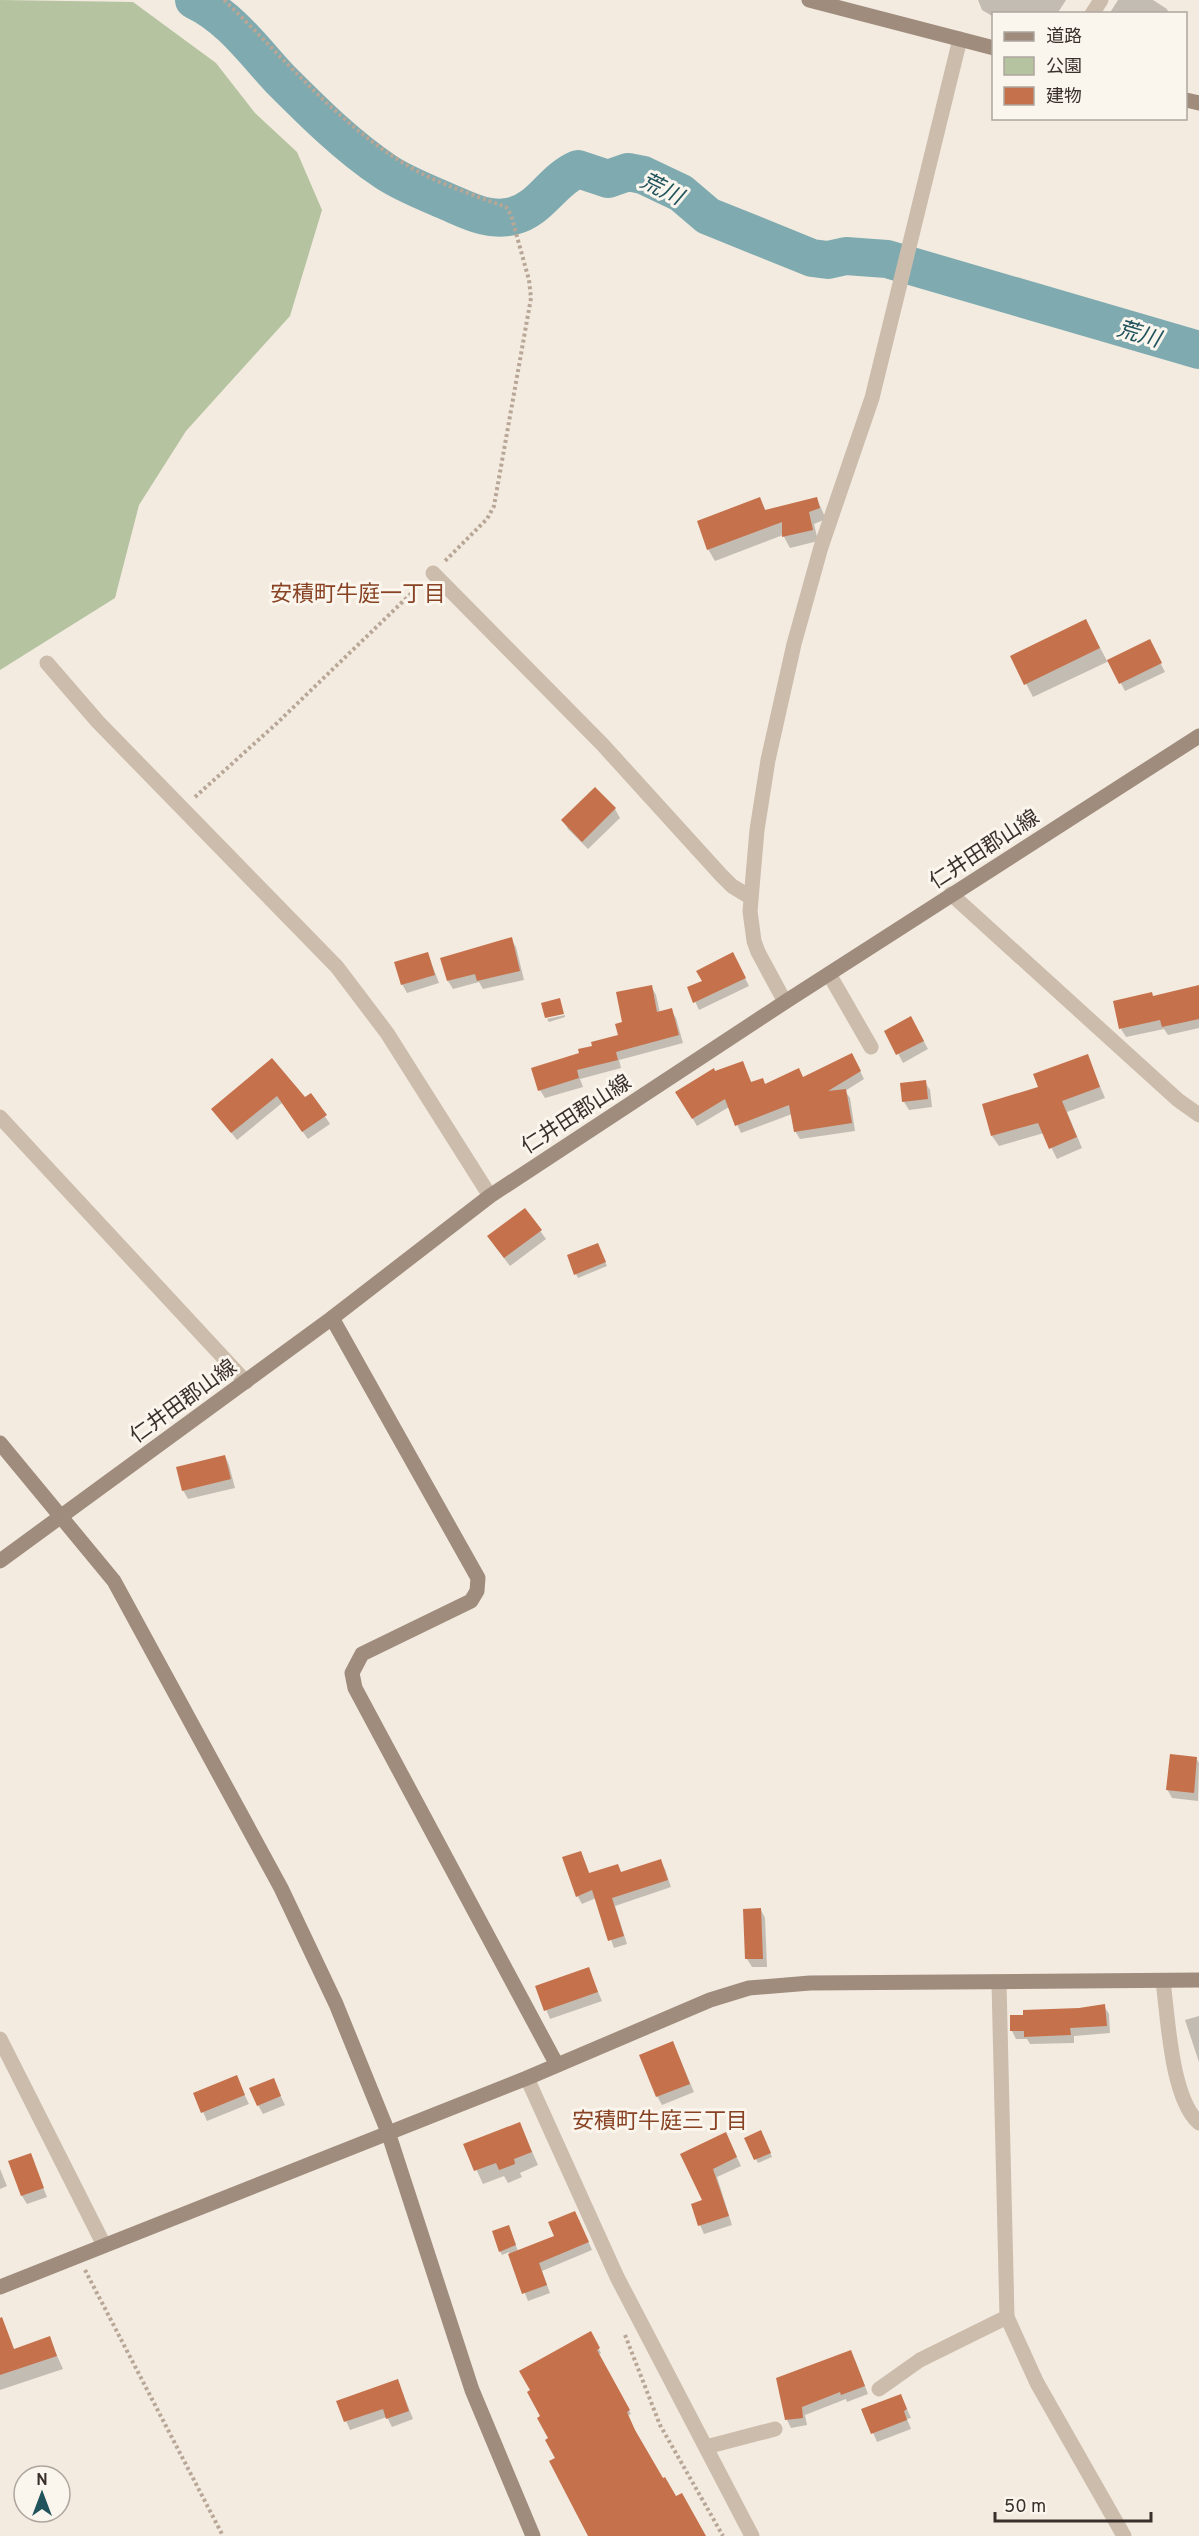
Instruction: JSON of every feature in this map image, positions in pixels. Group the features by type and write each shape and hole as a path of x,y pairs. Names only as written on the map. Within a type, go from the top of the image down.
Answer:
{"street":[{"path":"808,0 992,48"},
{"path":"785,1002 754,941 750,897 768,760 794,644 821,548 872,398 907,249 921,206 960,39"},
{"path":"433,573 602,744 721,875 732,886 750,897"},
{"path":"47,663 98,722 337,967 367,1004 490,1196"},
{"name":"仁井田郡山線","path":"0,1561 332,1318 490,1196 951,894 1199,736"},
{"path":"951,894 1178,1100 1199,1115"},
{"path":"829,974 871,1047"},
{"path":"0,1117 246,1382"},
{"path":"332,1318 478,1578 477,1591 471,1601 362,1654 352,1673 355,1688 557,2065"},
{"path":"0,1443 114,1581 281,1888 336,2004 388,2132 472,2390 533,2536"},
{"path":"0,2287 526,2078 710,2000 749,1988 810,1983 1199,1980"},
{"path":"1163,1981 1177,2078 1186,2108 1199,2123"},
{"path":"999,1983 1007,2317 1037,2383 1124,2536"},
{"path":"0,2040 104,2245"},
{"path":"526,2078 617,2277 752,2536"},
{"path":"879,2389 920,2360 1007,2317"},
{"path":"706,2447 775,2429"}],"path":[{"path":"183,808 275,725 487,519 494,506 531,307 529,280 511,215 506,207 436,180 375,144 285,62 224,0"},
{"path":"79,2257 223,2536"},
{"path":"624,2331 660,2425 723,2536"}],"green space":[{"path":"0,0 133,2 216,63 255,113 297,152 322,210 290,316 186,431 139,505 115,598 0,670"}],"building":[{"path":"760,497 765,510 817,497 820,508 809,512 813,530 782,537 782,522 707,550 697,521"},
{"path":"1086,619 1100,648 1024,685 1010,656"},
{"path":"1150,639 1162,663 1119,684 1107,660"},
{"path":"595,787 616,808 582,842 561,820"},
{"path":"512,937 520,971 477,981 475,974 447,981 440,958"},
{"path":"428,952 435,975 401,985 394,962"},
{"path":"733,952 746,978 693,1003 687,987 702,981 696,971"},
{"path":"652,985 657,1012 672,1008 679,1035 616,1052 618,1060 577,1070 579,1078 538,1091 531,1068 579,1053 578,1049 592,1046 591,1042 618,1035 615,1024 622,1022 616,992"},
{"path":"1199,985 1199,1019 1162,1027 1160,1020 1119,1029 1113,1001 1152,992 1153,996"},
{"path":"560,998 564,1014 545,1018 541,1003"},
{"path":"911,1016 924,1041 896,1055 884,1031"},
{"path":"852,1053 861,1071 828,1091 846,1089 852,1123 794,1132 789,1105 735,1126 725,1099 692,1119 675,1092 714,1068 715,1071 743,1061 751,1082 763,1078 765,1084 799,1068 803,1077"},
{"path":"1088,1054 1100,1087 1062,1101 1077,1137 1049,1149 1038,1123 991,1136 982,1104 1038,1087 1033,1074"},
{"path":"272,1058 305,1097 311,1093 327,1115 302,1132 277,1096 231,1133 211,1109"},
{"path":"926,1080 928,1099 902,1102 900,1083"},
{"path":"525,1208 542,1230 504,1258 487,1236"},
{"path":"598,1243 606,1262 574,1275 567,1255"},
{"path":"225,1455 231,1479 182,1491 176,1467"},
{"path":"1170,1754 1197,1757 1194,1793 1166,1790"},
{"path":"581,1851 589,1873 618,1864 621,1872 661,1859 668,1880 612,1898 624,1936 608,1941 592,1890 576,1897 562,1857"},
{"path":"761,1908 763,1959 745,1959 743,1909"},
{"path":"589,1967 598,1992 544,2011 535,1986"},
{"path":"1105,2004 1107,2026 1070,2028 1071,2035 1024,2037 1024,2031 1010,2031 1010,2015 1023,2015 1023,2010 1079,2008"},
{"path":"673,2041 690,2084 656,2097 639,2055"},
{"path":"237,2075 245,2095 201,2113 193,2093"},
{"path":"274,2078 281,2096 257,2106 249,2088"},
{"path":"520,2122 532,2152 514,2159 515,2164 499,2170 496,2163 474,2171 463,2144"},
{"path":"761,2130 771,2153 754,2160 744,2138"},
{"path":"726,2132 737,2157 713,2169 729,2216 698,2226 691,2204 702,2200 680,2154"},
{"path":"31,2153 44,2188 21,2196 8,2161"},
{"path":"575,2211 589,2242 539,2263 547,2285 522,2294 508,2254 554,2236 548,2222"},
{"path":"509,2225 516,2245 499,2252 492,2231"},
{"path":"2,2317 14,2349 50,2336 57,2356 0,2375 0,2318"},
{"path":"591,2331 600,2348 597,2350 630,2410 627,2412 635,2430 676,2496 682,2493 706,2536 588,2536 549,2461 555,2458 545,2440 548,2438 537,2418 540,2416 527,2392 530,2390 519,2371"},
{"path":"851,2350 865,2386 841,2395 840,2392 802,2407 803,2418 785,2420 776,2378"},
{"path":"398,2379 409,2411 386,2419 383,2409 344,2422 336,2401"},
{"path":"901,2394 907,2409 904,2411 907,2420 871,2434 861,2409"}],"waterway":[{"name":"荒川","path":"194,0 219,15 230,25 305,104 372,162 408,184 471,212 496,218 523,212 539,201 561,180 578,169 608,179 628,172 643,175 681,193 708,216 812,258 828,260 846,256 887,259 1199,350"}],"district":[{"name":"安積町牛庭一丁目","path":"358,593"},
{"name":"安積町牛庭三丁目","path":"660,2120"}]}
